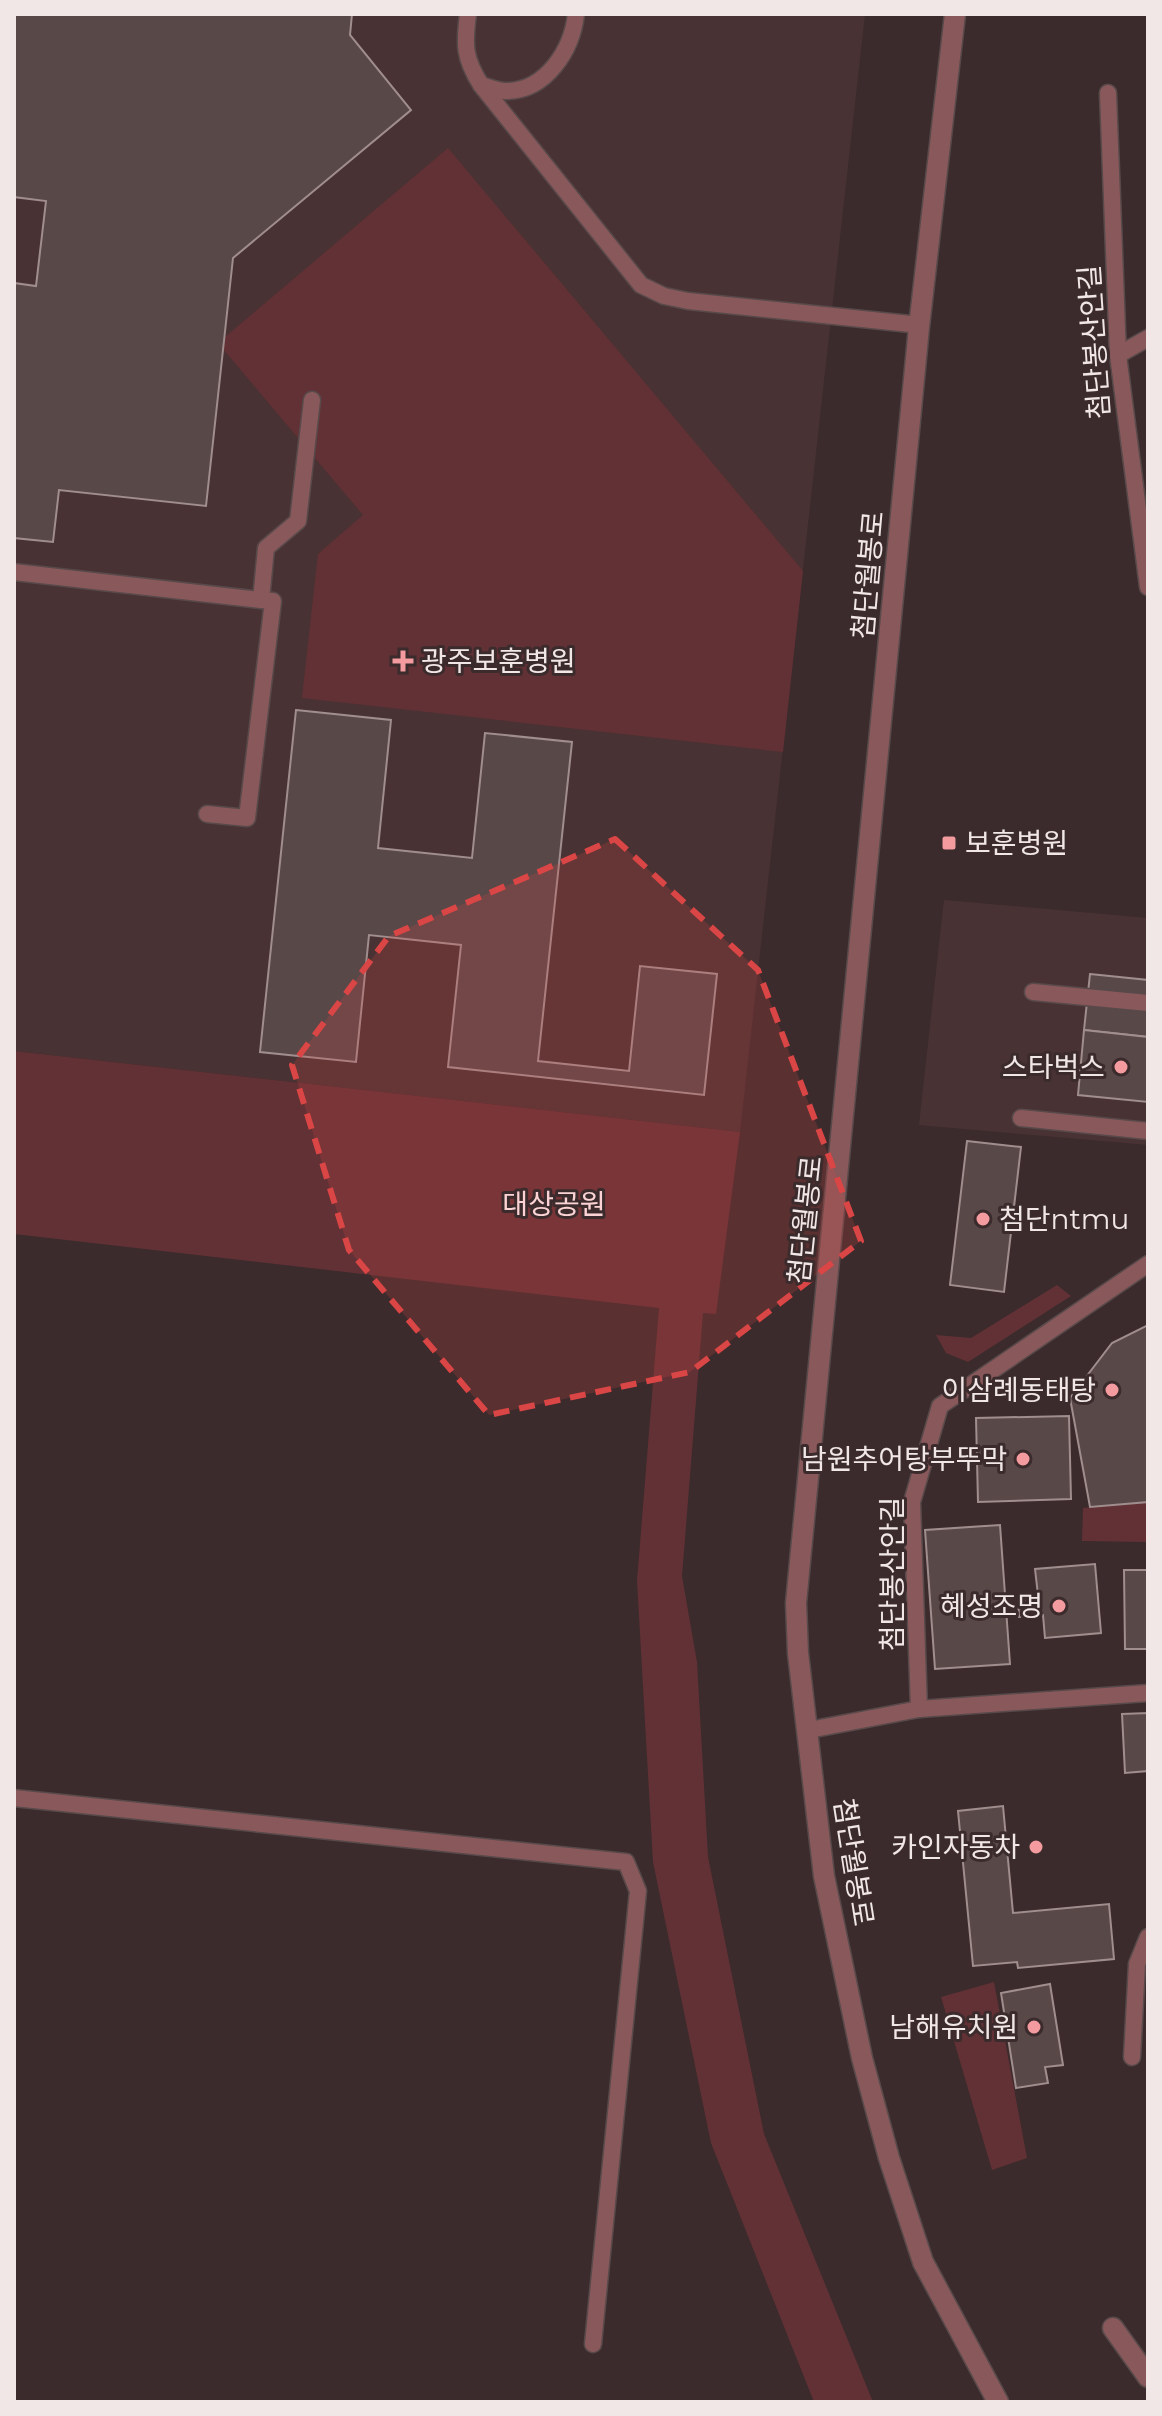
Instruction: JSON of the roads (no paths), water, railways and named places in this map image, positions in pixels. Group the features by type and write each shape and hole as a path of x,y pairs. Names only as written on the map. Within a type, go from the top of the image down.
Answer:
{"street":[{"name":"첨단월봉로","path":"955,14 920,325 796,1603 798,1653 824,1876 862,2058 889,2158 923,2262 998,2402"},
{"path":"1113,2328 1148,2377"}],"lane":[{"path":"468,14 464,42 469,66 481,85 641,285 664,296 688,301 920,325"},
{"path":"481,85 504,91 528,87 549,73 565,52 576,14"},
{"name":"첨단봉산안길","path":"1108,93 1118,355 1148,587"},
{"path":"1118,355 1148,338"},
{"path":"261,600 266,548 298,521 312,400"},
{"path":"14,572 273,601 247,818 207,814"},
{"path":"1033,992 1148,1003"},
{"path":"1021,1118 1148,1131"},
{"name":"첨단봉산안길","path":"919,1709 912,1502 940,1406 1148,1264"},
{"path":"809,1730 919,1709 1148,1693"},
{"path":"14,1798 626,1862 638,1891 593,2344"},
{"path":"1132,2057 1137,1964 1148,1937"}],"place":[{"name":"광주보훈병원","path":"403,661"},
{"name":"보훈병원","path":"949,843"},
{"name":"스타벅스","path":"1121,1067"},
{"name":"첨단ntmu","path":"983,1219"},
{"name":"이삼례동태탕","path":"1112,1390"},
{"name":"남원추어탕부뚜막","path":"1023,1459"},
{"name":"혜성조명","path":"1059,1606"},
{"name":"카인자동차","path":"1036,1847"},
{"name":"남해유치원","path":"1034,2027"}],"park label":[{"name":"대상공원","path":"554,1204"}]}
